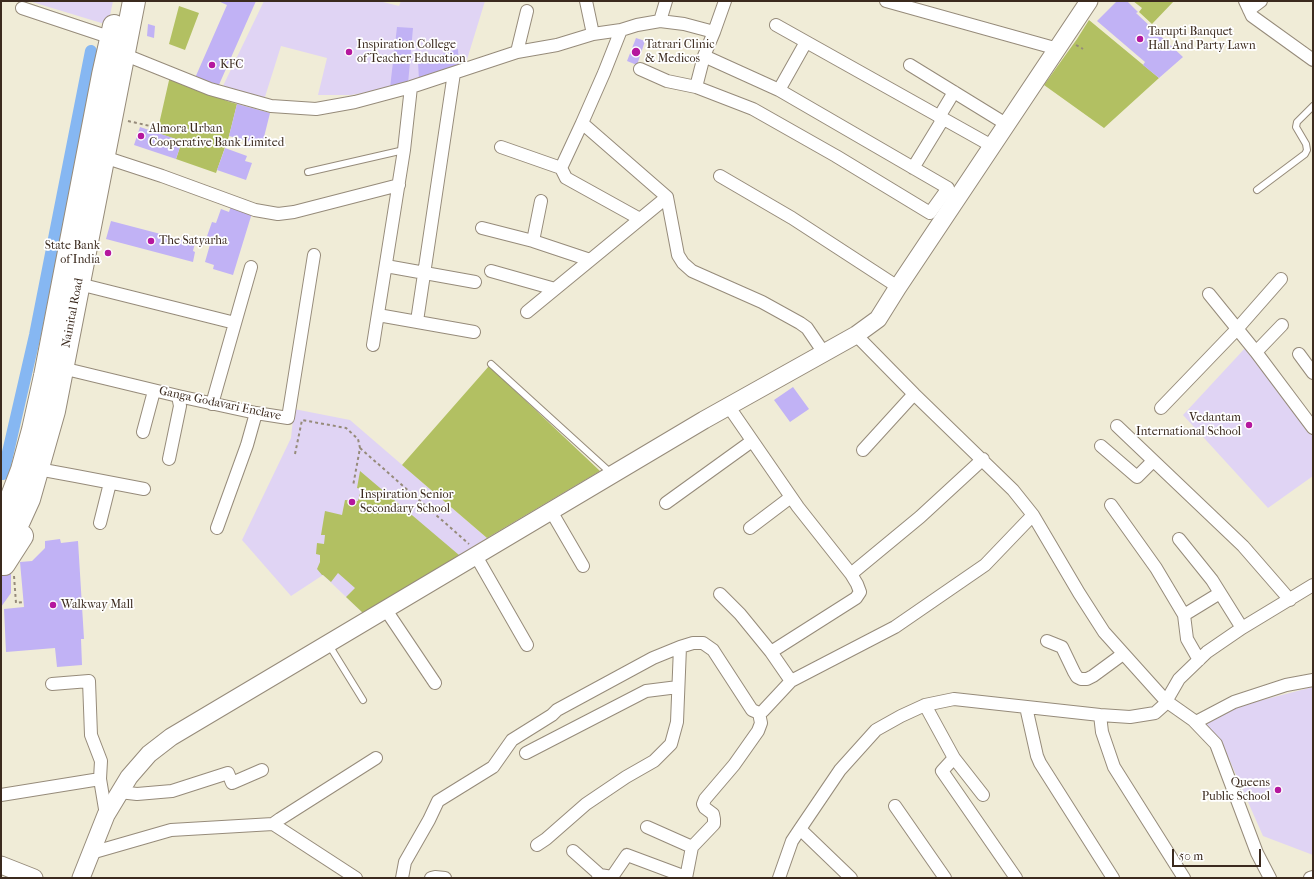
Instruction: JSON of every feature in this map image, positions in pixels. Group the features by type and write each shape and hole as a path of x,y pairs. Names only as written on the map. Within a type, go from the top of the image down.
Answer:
{"highway":[{"name":"Nainital Road","path":"1,517 9,504 17,484 33,430 45,376 86,160 119,33 134,1"},
{"name":"Nainital Road","path":"5,554 29,498 54,411 111,117 119,33"}],"main road":[{"path":"81,878 106,815 119,792 129,777 149,754 171,737 551,511 856,335 878,319 1089,1"},
{"path":"1,865 34,878"}],"street":[{"path":"586,1 593,34"},
{"path":"660,21 666,1"},
{"path":"696,87 704,56 725,1"},
{"path":"886,1 1058,49"},
{"path":"1261,1 1247,6 1252,16 1313,60"},
{"path":"22,8 119,33 210,89 270,106 316,109 355,102 411,87 517,52 557,45 593,34 621,30 637,25 660,21 684,24 714,32"},
{"path":"517,52 527,11"},
{"path":"776,25 992,146"},
{"path":"560,168 582,123 621,30"},
{"path":"779,90 806,42"},
{"path":"640,68 667,81 696,87 753,109 836,156 930,214 948,188 779,90 704,56"},
{"path":"910,65 1006,124"},
{"path":"417,321 454,73"},
{"path":"373,345 399,185 411,87"},
{"path":"913,168 954,92"},
{"path":"582,123 667,197 678,255 692,271 762,302 800,323 807,328 824,353"},
{"path":"501,147 560,168 566,178 640,219"},
{"path":"104,157 162,176 255,210 278,214 294,212 399,185"},
{"path":"720,176 792,218 898,287"},
{"path":"527,312 667,197"},
{"path":"532,241 542,201"},
{"path":"482,228 532,241 590,260"},
{"name":"Ganga Godavari Enclave","path":"62,368 212,404 288,418 314,256"},
{"path":"386,266 475,282"},
{"path":"212,404 251,267"},
{"path":"491,271 555,289"},
{"path":"1161,408 1237,329 1281,279"},
{"path":"79,284 235,323"},
{"path":"1210,294 1313,428"},
{"path":"378,316 417,321 474,332"},
{"path":"1256,352 1282,325"},
{"path":"856,335 914,394 983,459 1013,490 1033,515 1104,632 1166,701 1196,722 1216,744 1258,853 1270,878"},
{"path":"1299,354 1313,373"},
{"path":"143,432 154,391"},
{"path":"862,450 914,394"},
{"path":"169,459 180,406 178,396"},
{"path":"729,407 791,497 852,574 860,592 856,598 771,652"},
{"path":"217,528 247,445 256,413"},
{"path":"1117,426 1243,546 1290,600"},
{"path":"666,503 752,441"},
{"path":"1101,446 1138,477 1153,461"},
{"path":"852,574 920,517 983,459"},
{"path":"38,470 144,489"},
{"path":"100,523 110,482"},
{"path":"750,528 791,497"},
{"path":"1111,505 1156,568 1184,615 1187,639 1199,660"},
{"path":"551,511 583,566"},
{"path":"759,713 763,711 791,681 895,627 979,570 1033,515"},
{"path":"1179,539 1212,580 1242,628"},
{"path":"478,555 527,645"},
{"path":"779,878 792,841 840,770 876,730 901,716 926,705 954,699 1100,716 1130,717 1155,713 1164,705 1179,680 1208,652 1242,628 1313,585"},
{"path":"1184,615 1220,593"},
{"path":"720,594 740,614 771,652 791,681"},
{"path":"386,610 435,683"},
{"path":"1047,641 1062,647 1065,650 1074,672 1081,678 1093,676 1123,654"},
{"path":"402,878 405,862 438,801 493,767 512,740 552,715 557,710 653,658 693,643 703,643 713,650 752,710 759,713"},
{"path":"537,845 586,804 626,777 654,761 671,744 677,722 680,647"},
{"path":"1196,722 1234,702 1286,685 1313,680"},
{"path":"52,684 89,682 91,735 101,761 100,779 106,815"},
{"path":"526,753 646,691 678,686"},
{"path":"926,705 954,758 983,795"},
{"path":"1026,707 1037,756 1040,763 1112,878"},
{"path":"573,851 599,877 612,877 627,855 686,877 692,848 714,824 713,814 705,808 703,804 705,799 734,765 758,731 760,723 759,713"},
{"path":"1100,716 1102,732 1114,767 1184,878"},
{"path":"273,824 280,818 376,758"},
{"path":"954,758 942,771 1016,878"},
{"path":"119,792 137,794 172,791 228,773 232,783 262,770"},
{"path":"1,795 100,779"},
{"path":"895,806 945,878"},
{"path":"91,852 171,830 273,824 355,878"},
{"path":"647,827 692,848"},
{"path":"800,829 851,878"},
{"path":"431,878 434,876 444,878"}],"lane":[{"path":"1257,190 1305,154 1307,150 1306,144 1296,127 1297,122 1313,106"},
{"path":"308,172 404,150"},
{"path":"491,364 613,475"},
{"path":"329,644 363,700"}],"path":[{"path":"111,117 159,128"},
{"path":"295,454 302,420 346,428 358,439 360,448 353,486"},
{"path":"360,448 478,555"},
{"path":"5,554 16,603 23,602"}],"shaded area":[{"path":"29,1 113,1 108,25"},
{"name":"Inspiration College of Teacher Education","path":"264,1 379,1 399,6 401,1 485,1 465,66 390,88 351,95 318,95 327,58 281,46 264,100 223,86"},
{"name":"Vedantam International School","path":"1247,346 1313,436 1313,476 1268,508 1183,415"},
{"name":"Inspiration Senior Secondary School","path":"294,409 350,420 487,538 364,614 323,575 291,596 242,540 291,438"},
{"name":"Queens Public School","path":"1313,687 1313,855 1263,836 1222,743 1205,723 1239,706"}],"green space":[{"path":"1133,1 1174,1 1152,24 1139,12 1142,8"},
{"path":"179,6 199,13 185,50 169,44"},
{"path":"1089,20 1159,78 1104,128 1044,85"},
{"path":"170,76 237,104 229,136 216,173 176,159 182,141 157,133"},
{"path":"489,366 600,471 487,538 402,465"},
{"path":"360,471 459,555 364,614 346,597 355,588 338,573 331,582 322,575 317,569 320,562 320,555 316,554 317,543 324,544 325,535 321,535 325,511 342,515 345,500 358,501 361,489 357,488"}],"building":[{"path":"218,1 256,1 218,87 195,78 227,5"},
{"name":"Tarupti Banquet Hall And Party Lawn","path":"1117,1 1127,1 1138,12 1136,13 1183,57 1159,78 1143,65 1145,62 1097,21"},
{"path":"148,24 155,26 154,38 147,36"},
{"path":"397,27 413,28 408,84 390,88"},
{"path":"636,38 645,41 637,65 627,61"},
{"path":"458,49 459,68 419,80 418,62"},
{"path":"237,104 270,113 262,145 229,136"},
{"path":"140,127 182,141 176,159 134,145"},
{"path":"225,148 247,156 245,161 252,163 246,180 217,170"},
{"path":"231,206 252,213 233,275 213,269 214,265 205,262 211,241 206,239 212,222 216,223 221,209 229,212"},
{"name":"The Satyarha","path":"111,221 195,243 193,262 106,239"},
{"path":"793,387 809,409 790,422 774,400"},
{"name":"Walkway Mall","path":"60,539 61,543 78,541 84,639 81,639 82,665 57,667 55,648 6,652 4,609 24,607 20,562 32,561 45,548 45,541"},
{"path":"1,566 11,566 11,593 1,607"}],"waterway":[{"path":"3,474 35,335 91,51"}],"place":[{"name":"Tarupti Banquet Hall And Party Lawn","path":"1140,39"},
{"name":"Inspiration College of Teacher Education","path":"349,52"},
{"name":"Tatrari Clinic & Medicos","path":"636,52"},
{"name":"KFC","path":"212,65"},
{"name":"Almora Urban Cooperative Bank Limited","path":"141,136"},
{"name":"The Satyarha","path":"151,241"},
{"name":"State Bank of India","path":"108,253"},
{"name":"Vedantam International School","path":"1249,425"},
{"name":"Inspiration Senior Secondary School","path":"352,502"},
{"name":"Walkway Mall","path":"53,605"},
{"name":"Queens Public School","path":"1278,790"}]}
